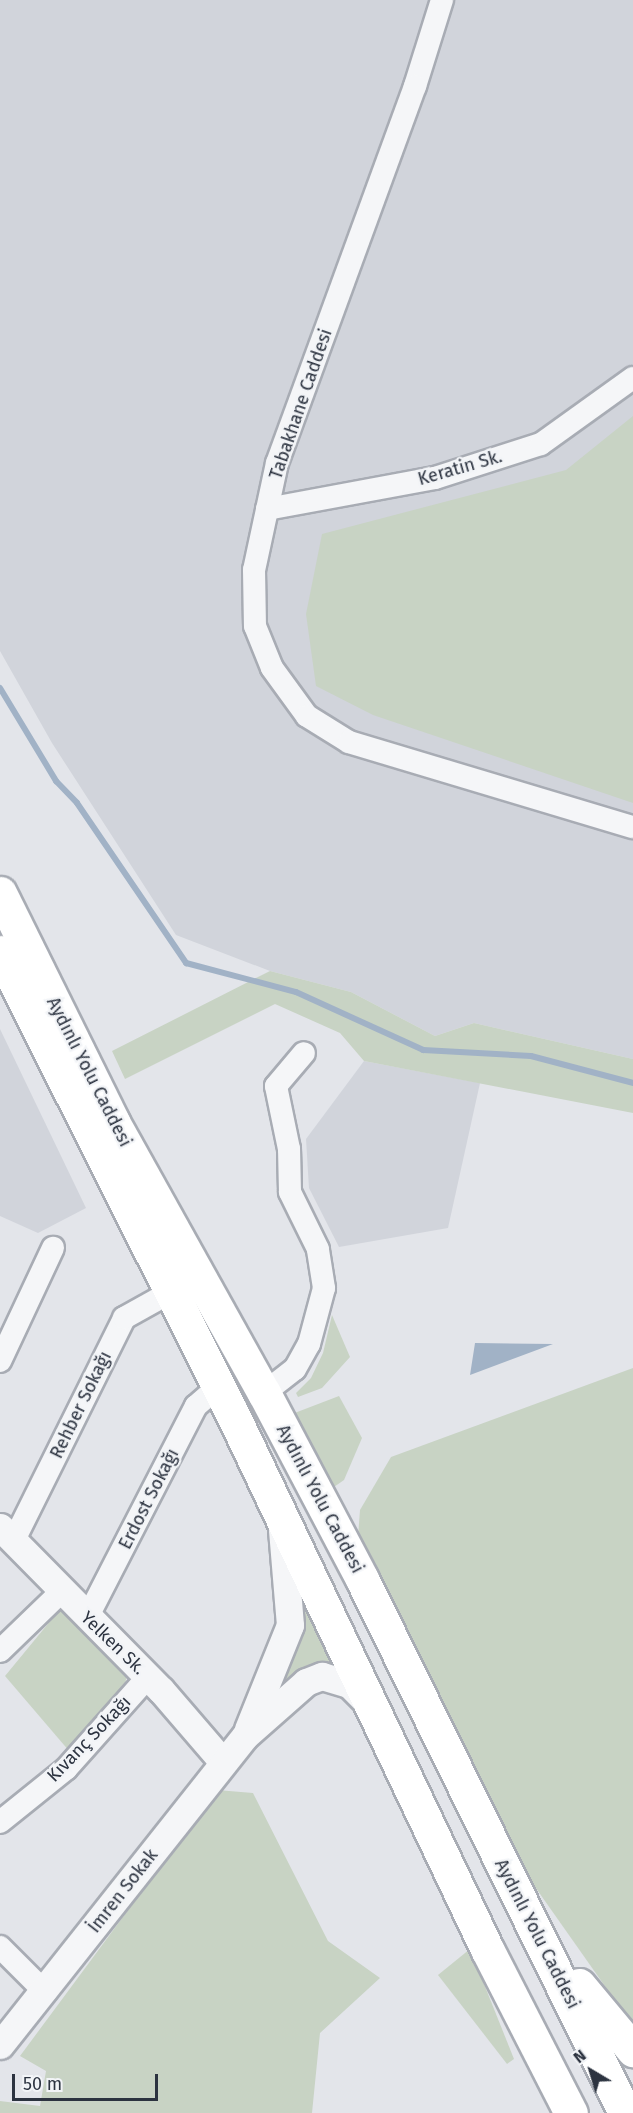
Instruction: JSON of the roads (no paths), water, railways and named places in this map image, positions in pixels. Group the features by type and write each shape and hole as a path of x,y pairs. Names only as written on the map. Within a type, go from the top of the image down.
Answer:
{"main road":[{"name":"Aydınlı Yolu Caddesi","path":"0,894 114,1122 264,1393 394,1641 527,1918 626,2113"},
{"name":"Aydınlı Yolu Caddesi","path":"0,952 218,1387 381,1721 487,1949 571,2113"},
{"path":"527,1918 633,2050"},
{"path":"487,1949 544,2113"}],"street":[{"name":"Tabakhane Caddesi","path":"442,0 416,86 277,463 254,570 255,626 272,668 307,716 349,742 633,827"},
{"name":"Keratin Sk.","path":"267,509 435,478 541,444 633,378"},
{"path":"264,1393 295,1369 309,1344 324,1288 318,1249 290,1192 289,1149 276,1086 304,1053"},
{"path":"0,1361 53,1248"},
{"name":"Rehber Sokağı","path":"7,1533 124,1318 171,1292"},
{"name":"Erdost Sokağı","path":"87,1618 196,1406 218,1387"},
{"name":"İmren Sokak","path":"245,1736 290,1625 281,1518"},
{"name":"Yelken Sk.","path":"7,1533 61,1592 148,1677 223,1762"},
{"path":"0,1651 61,1592"},
{"name":"İmren Sokak","path":"0,2044 45,1992 223,1762 245,1736 306,1682 322,1676 349,1684 362,1695 381,1721"},
{"name":"Kıvanç Sokağı","path":"0,1822 66,1769 148,1677"},
{"path":"0,1947 45,1992"}],"water":[{"path":"475,1343 553,1344 470,1375"}],"waterway":[{"path":"0,688 56,781 77,803 186,963 296,992 423,1050 531,1056 633,1083"}]}
